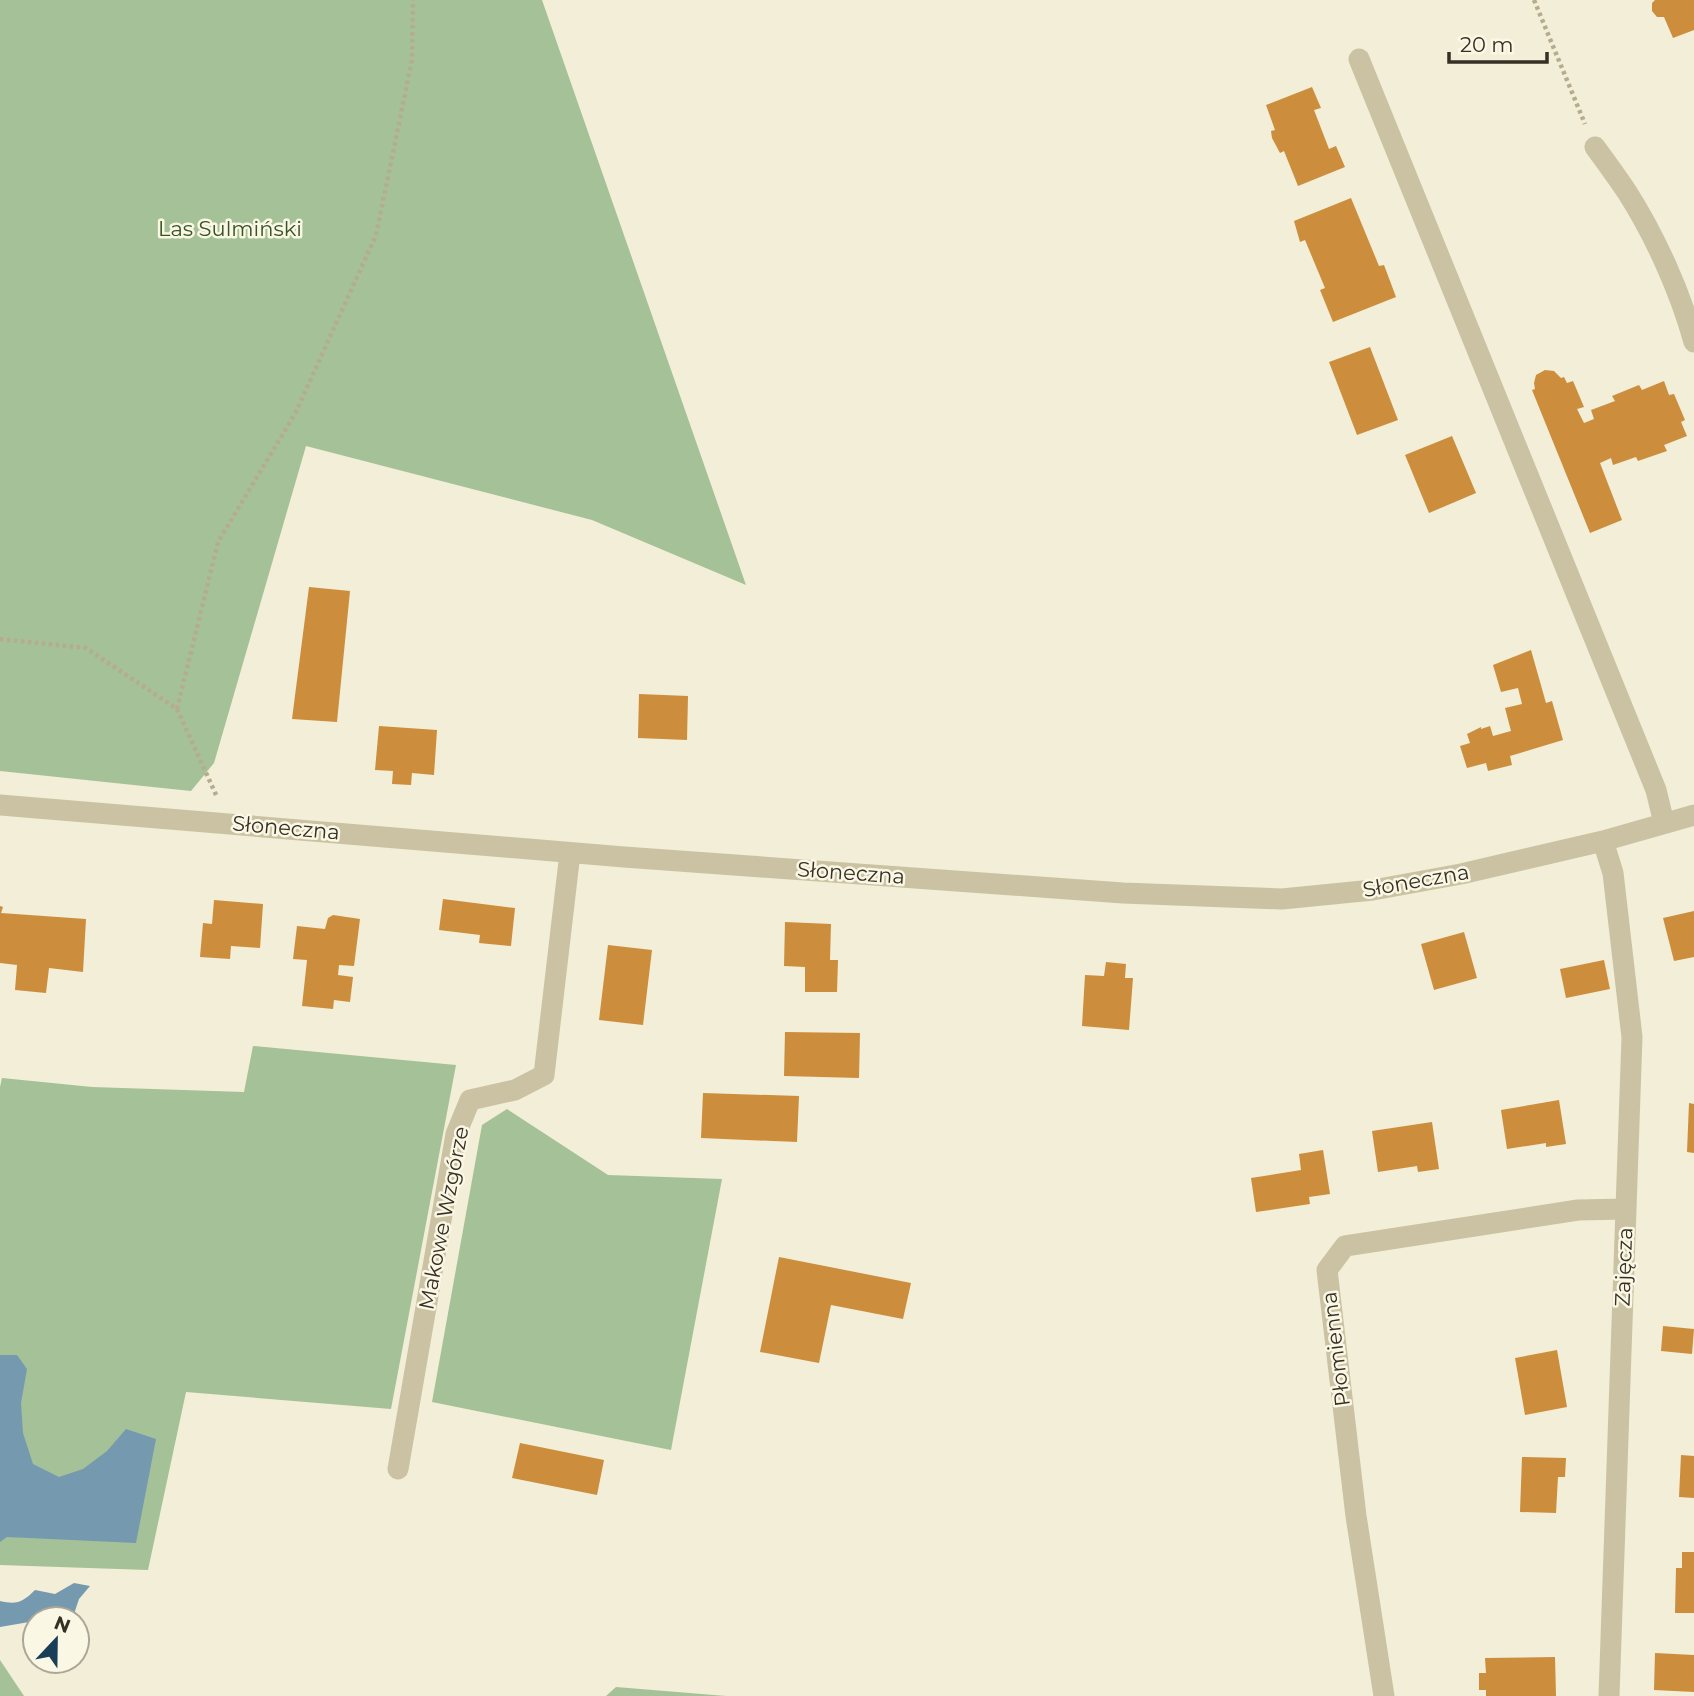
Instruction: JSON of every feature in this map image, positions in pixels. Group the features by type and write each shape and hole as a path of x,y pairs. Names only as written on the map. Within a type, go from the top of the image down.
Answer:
{"street":[{"path":"1359,59 1656,790 1664,823"},
{"path":"1595,147 1647,226 1685,310 1694,342"},
{"name":"Słoneczna","path":"0,805 570,853 1123,893 1282,899 1373,890 1461,874 1603,841 1694,815"},
{"name":"Zajęcza","path":"1603,841 1614,873 1632,1037 1609,1696"},
{"name":"Makowe Wzgórze","path":"398,1469 456,1134 470,1100 515,1090 544,1075 570,853"},
{"name":"Płomienna","path":"1384,1696 1356,1516 1326,1270 1345,1246 1578,1210 1626,1209"}],"path":[{"path":"177,709 218,542 296,412 376,235 412,60 413,0"},
{"path":"1534,0 1595,147"},
{"path":"0,639 86,648 177,709 229,823"}],"green space":[{"name":"Las Sulmiński","path":"0,0 542,0 746,585 592,520 306,446 214,763 191,791 0,771"},
{"path":"253,1046 456,1065 391,1409 186,1392 148,1570 0,1565 2,1078 92,1087 244,1092"},
{"path":"507,1109 608,1175 722,1179 671,1450 432,1402 482,1125"},
{"path":"0,1660 24,1696 0,1696"},
{"path":"616,1687 726,1696 606,1696"}],"water":[{"path":"0,1355 17,1355 27,1369 21,1403 23,1433 33,1464 59,1477 83,1469 107,1451 126,1429 156,1439 136,1543 7,1537 0,1542"},
{"path":"74,1583 90,1586 77,1605 21,1605 21,1623 0,1627 0,1601 19,1602 35,1590 55,1594"}],"building":[{"path":"1655,0 1694,0 1694,30 1673,38 1664,17 1657,17 1652,11 1652,3"},
{"path":"1312,87 1321,108 1314,110 1329,149 1336,146 1345,167 1298,186 1284,151 1280,153 1272,138 1271,131 1275,130 1266,105"},
{"path":"1351,198 1379,266 1384,265 1396,297 1333,322 1320,290 1325,288 1305,240 1300,242 1294,221"},
{"path":"1370,347 1398,420 1357,435 1329,362"},
{"path":"1545,370 1554,371 1561,378 1564,377 1567,383 1573,381 1584,407 1577,409 1584,423 1594,419 1591,410 1615,401 1612,396 1639,385 1642,390 1664,381 1669,395 1674,394 1685,420 1681,422 1687,436 1664,445 1667,451 1638,461 1636,457 1613,465 1611,458 1600,463 1622,520 1590,533 1532,390 1535,389 1536,375"},
{"path":"1452,436 1476,493 1429,513 1405,455"},
{"path":"309,587 350,591 337,722 292,719"},
{"path":"1531,650 1546,703 1552,701 1563,740 1510,756 1512,765 1488,771 1486,763 1467,768 1460,746 1470,743 1467,734 1490,726 1493,736 1511,731 1505,708 1522,704 1518,688 1501,692 1493,665"},
{"path":"639,694 688,696 687,740 638,738"},
{"path":"379,726 437,730 434,775 412,773 411,785 392,784 393,771 375,770"},
{"path":"443,899 515,908 511,946 479,943 480,935 439,930"},
{"path":"214,900 263,904 260,948 231,946 230,959 200,957 203,923 212,924"},
{"path":"0,906 3,907 1,913 86,919 83,972 49,968 46,993 15,990 17,965 0,963"},
{"path":"1694,911 1694,957 1674,961 1663,918"},
{"path":"333,915 360,919 354,966 339,965 338,975 353,977 350,1002 334,1000 333,1009 302,1006 307,960 293,959 297,926 325,929 328,918"},
{"path":"785,922 831,924 830,960 838,960 837,992 805,992 805,967 784,966"},
{"path":"1464,932 1477,978 1434,990 1421,944"},
{"path":"608,945 652,950 643,1025 599,1020"},
{"path":"1604,960 1610,989 1566,998 1560,969"},
{"path":"1106,962 1126,964 1125,978 1133,978 1129,1030 1082,1026 1085,975 1104,976"},
{"path":"785,1032 860,1033 859,1078 784,1076"},
{"path":"703,1093 799,1096 797,1142 701,1138"},
{"path":"1559,1100 1566,1144 1546,1147 1546,1143 1507,1149 1501,1110"},
{"path":"1689,1103 1694,1104 1694,1153 1687,1152"},
{"path":"1432,1122 1439,1169 1418,1172 1417,1166 1378,1172 1372,1131"},
{"path":"1323,1150 1330,1194 1309,1197 1310,1204 1256,1212 1251,1178 1301,1170 1299,1154"},
{"path":"779,1257 911,1283 903,1319 831,1305 819,1363 760,1352"},
{"path":"1663,1326 1694,1329 1692,1354 1661,1351"},
{"path":"1557,1350 1567,1407 1525,1415 1515,1358"},
{"path":"520,1443 604,1460 597,1495 512,1478"},
{"path":"1681,1455 1694,1456 1694,1498 1679,1497"},
{"path":"1522,1457 1566,1458 1565,1477 1558,1477 1556,1513 1520,1512"},
{"path":"1682,1552 1694,1552 1694,1613 1675,1613 1676,1568 1682,1568"},
{"path":"1655,1653 1694,1655 1694,1692 1654,1690"},
{"path":"1555,1657 1556,1696 1486,1696 1486,1690 1479,1690 1479,1673 1486,1673 1485,1658"}]}
